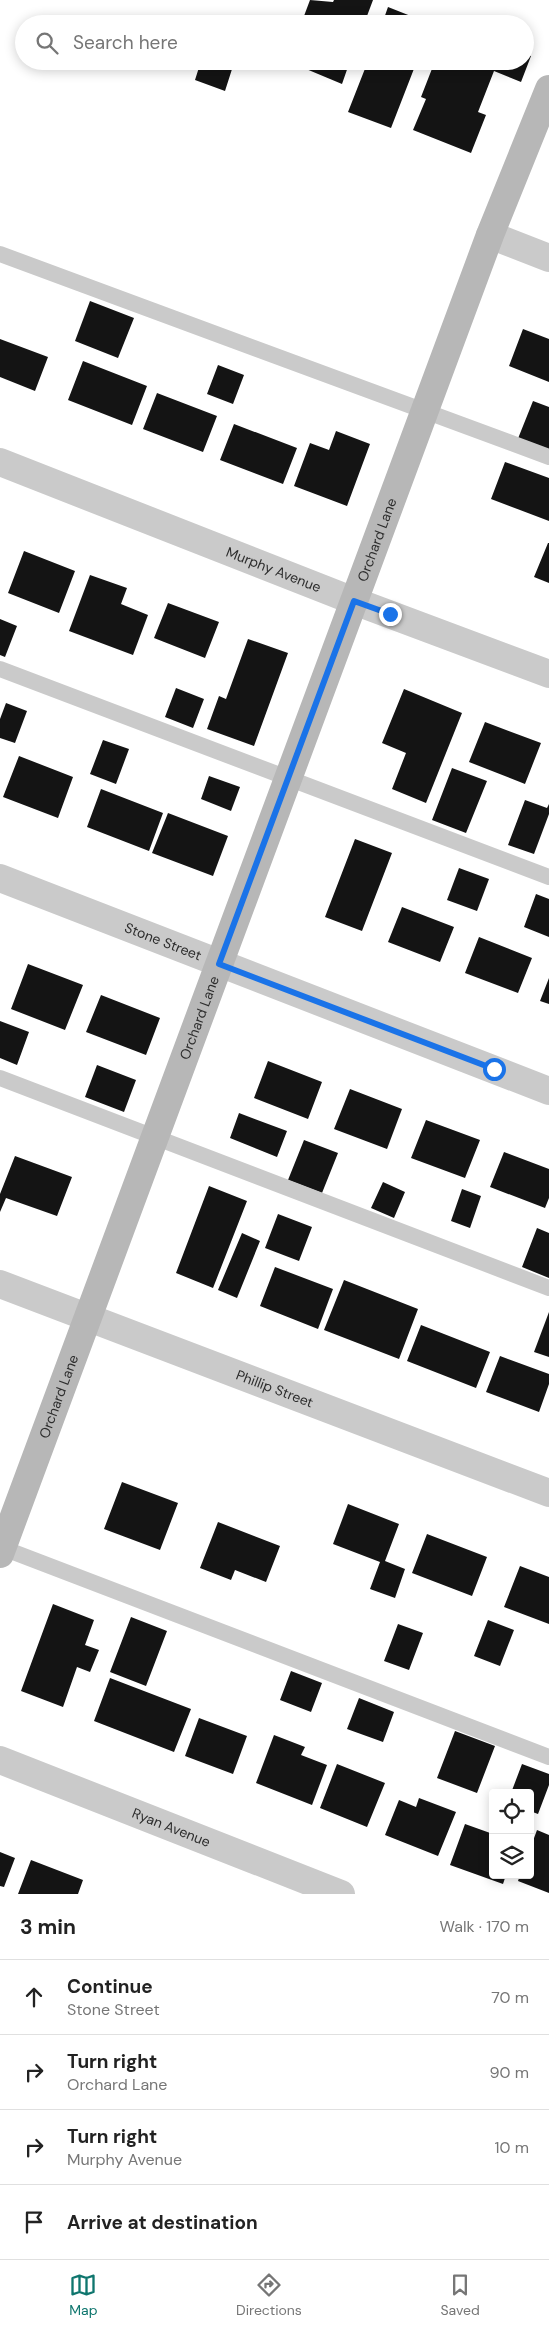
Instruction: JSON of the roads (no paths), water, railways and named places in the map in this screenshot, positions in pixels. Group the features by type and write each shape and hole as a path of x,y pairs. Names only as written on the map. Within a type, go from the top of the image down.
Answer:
{"street":[{"name":"Orchard Lane","path":"1,1550 490,235 549,89"},
{"path":"490,235 549,258"},
{"name":"Murphy Avenue","path":"0,462 354,601 549,674"},
{"name":"Stone Street","path":"0,878 549,1090"},
{"name":"Phillip Street","path":"0,1284 549,1493"},
{"name":"Ryan Avenue","path":"0,1760 341,1894"}],"lane":[{"path":"0,254 425,409 549,457"},
{"path":"0,669 549,877"},
{"path":"0,1078 549,1288"},
{"path":"1,1550 549,1757"}]}
